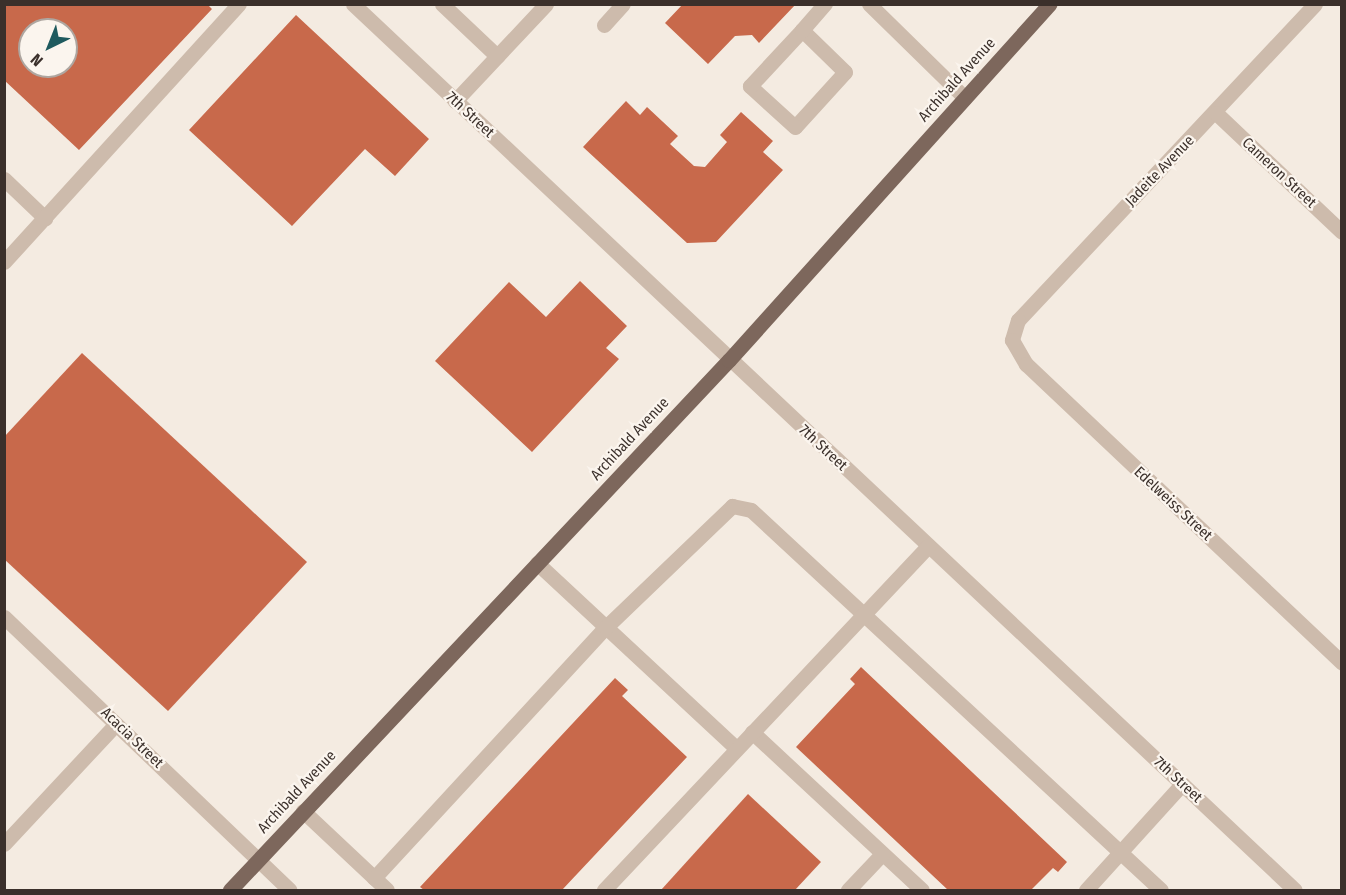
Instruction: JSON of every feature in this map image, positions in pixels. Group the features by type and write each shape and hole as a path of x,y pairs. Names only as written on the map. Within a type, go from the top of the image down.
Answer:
{"main road":[{"name":"Archibald Avenue","path":"230,891 729,360 1049,4"}],"street":[{"path":"4,262 239,4"},
{"name":"7th Street","path":"352,4 1295,891"},
{"path":"442,4 497,56"},
{"path":"455,101 546,4"},
{"path":"604,25 623,4"},
{"path":"802,30 845,72 795,127 750,86 825,4"},
{"path":"868,4 965,98"},
{"name":"Jadeite Avenue","path":"1012,340 1018,320 1216,113 1315,4"},
{"name":"Cameron Street","path":"1216,113 1341,232"},
{"path":"4,179 45,218"},
{"name":"Edelweiss Street","path":"1012,340 1026,364 1341,663"},
{"path":"374,878 606,627 732,506 751,510 1161,891"},
{"path":"604,891 736,748 866,615 928,546"},
{"path":"537,563 736,748"},
{"name":"Acacia Street","path":"4,617 290,891"},
{"path":"4,844 116,724"},
{"path":"752,732 922,891"},
{"path":"1086,891 1182,784"},
{"path":"303,811 387,891"},
{"path":"848,891 882,854"}],"building":[{"path":"4,4 207,4 212,9 79,150 4,80"},
{"path":"683,4 796,4 759,43 752,35 735,36 708,64 665,23"},
{"path":"296,15 429,139 395,176 365,149 292,226 189,130"},
{"path":"626,101 640,115 647,107 678,136 670,144 694,166 705,167 727,142 720,135 741,112 773,141 763,152 783,170 716,242 687,243 583,147"},
{"path":"580,281 627,326 606,348 619,359 532,452 435,361 509,282 546,317"},
{"path":"82,353 307,562 168,711 4,559 4,437"},
{"path":"861,667 1067,862 1058,872 1053,868 1031,890 948,890 796,747 855,684 850,679"},
{"path":"615,678 628,690 622,696 687,757 562,890 424,890 420,887"},
{"path":"748,794 821,862 795,890 661,890"}]}
